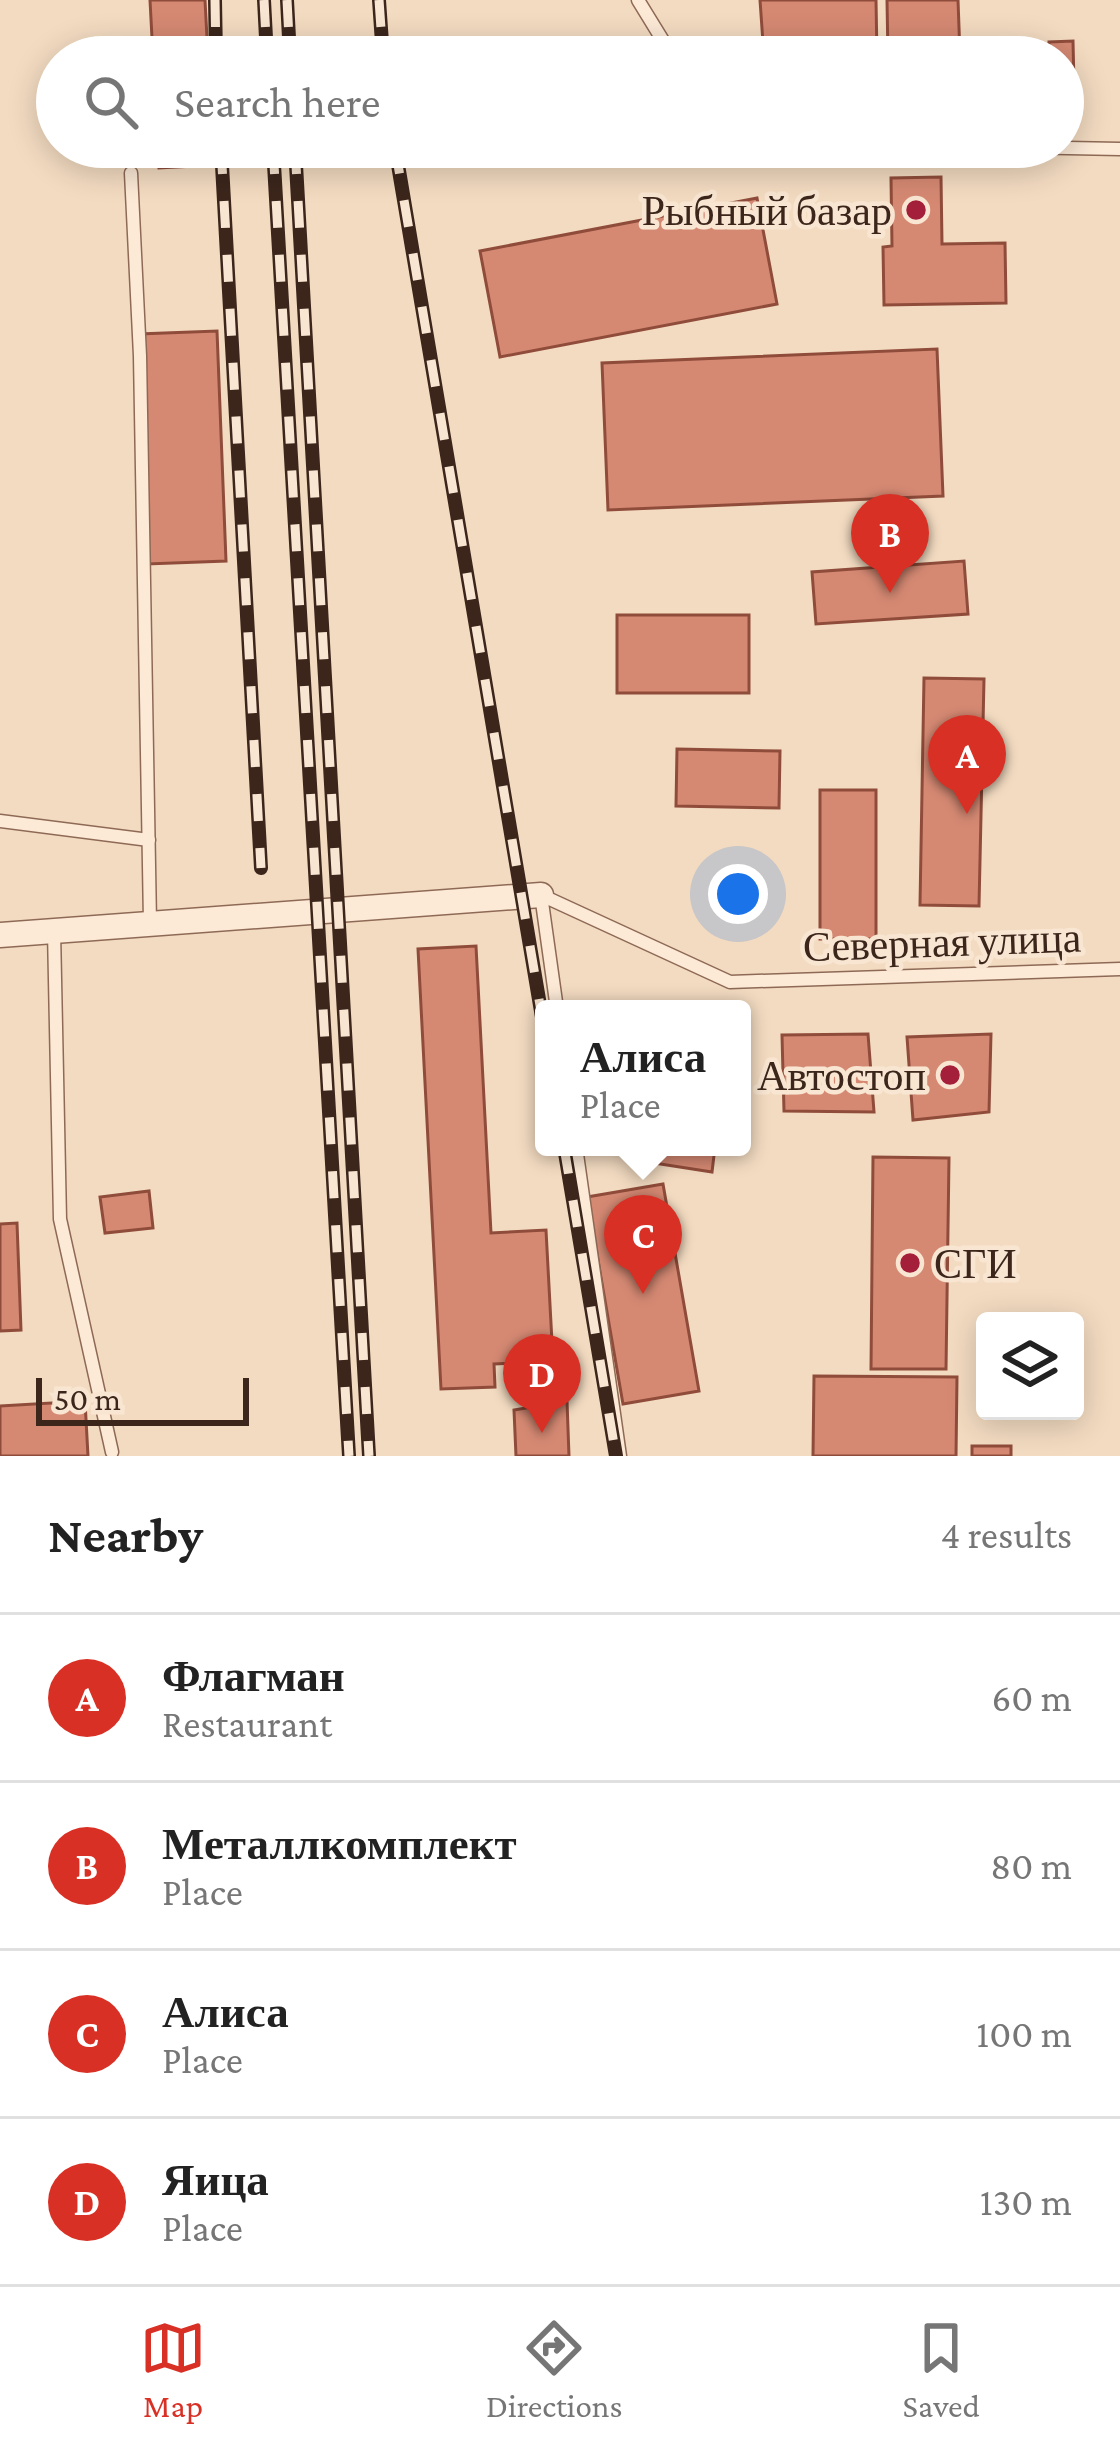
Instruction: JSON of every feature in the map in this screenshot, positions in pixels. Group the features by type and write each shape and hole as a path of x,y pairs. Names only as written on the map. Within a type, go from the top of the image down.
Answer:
{"street":[{"path":"0,935 541,896"}],"lane":[{"path":"638,0 660,36"},
{"path":"1084,148 1120,149"},
{"path":"131,173 140,356 150,922"},
{"path":"0,821 148,840"},
{"path":"541,896 555,1000"},
{"name":"Северная улица","path":"541,896 730,982 1120,969"},
{"path":"54,930 60,1219 112,1452"},
{"path":"577,1156 620,1456"}],"building":[{"path":"150,0 205,0 207,36 152,36"},
{"path":"760,0 876,0 877,36 763,36"},
{"path":"887,0 958,0 959,36 888,36"},
{"name":"Рыбный базар","path":"941,177 942,244 1005,243 1006,303 884,305 883,247 892,246 891,178"},
{"path":"757,198 777,304 500,357 480,251"},
{"path":"217,331 226,561 147,564 139,334"},
{"path":"937,349 943,496 608,510 602,363"},
{"path":"964,561 968,614 816,624 812,572"},
{"path":"617,615 749,615 749,693 617,693"},
{"path":"924,678 984,679 979,906 920,905"},
{"path":"677,749 780,751 779,808 676,806"},
{"path":"820,790 876,790 876,939 820,939"},
{"path":"476,946 491,1233 546,1230 553,1361 494,1364 495,1387 441,1389 418,949"},
{"path":"868,1034 874,1112 784,1111 782,1035"},
{"name":"Автостоп","path":"991,1034 989,1112 913,1120 907,1037"},
{"path":"642,1156 714,1156 712,1172 641,1161"},
{"name":"СГИ","path":"873,1157 949,1158 946,1369 871,1369"},
{"path":"663,1184 699,1391 623,1404 587,1197"},
{"path":"149,1191 153,1228 105,1233 100,1197"},
{"path":"17,1223 21,1330 0,1331 0,1224"},
{"path":"814,1376 957,1377 956,1456 813,1456"},
{"path":"85,1401 88,1456 0,1456 0,1406"},
{"path":"567,1401 569,1456 516,1456 514,1410"},
{"path":"972,1446 1011,1446 1011,1456 972,1456"}],"railway":[{"path":"215,0 216,36"},
{"path":"264,0 266,36"},
{"path":"287,0 289,36"},
{"path":"379,0 382,36"},
{"path":"222,168 261,868"},
{"path":"274,168 349,1456"},
{"path":"296,168 369,1456"},
{"path":"399,168 539,1000"},
{"path":"566,1156 616,1456"}],"place":[{"name":"Рыбный базар","path":"916,210"},
{"name":"Металлкомплект","path":"890,593"},
{"name":"Флагман","path":"967,814"},
{"name":"Автостоп","path":"950,1075"},
{"name":"СГИ","path":"910,1263"},
{"name":"Алиса","path":"643,1294"},
{"name":"Яица","path":"542,1433"}]}
